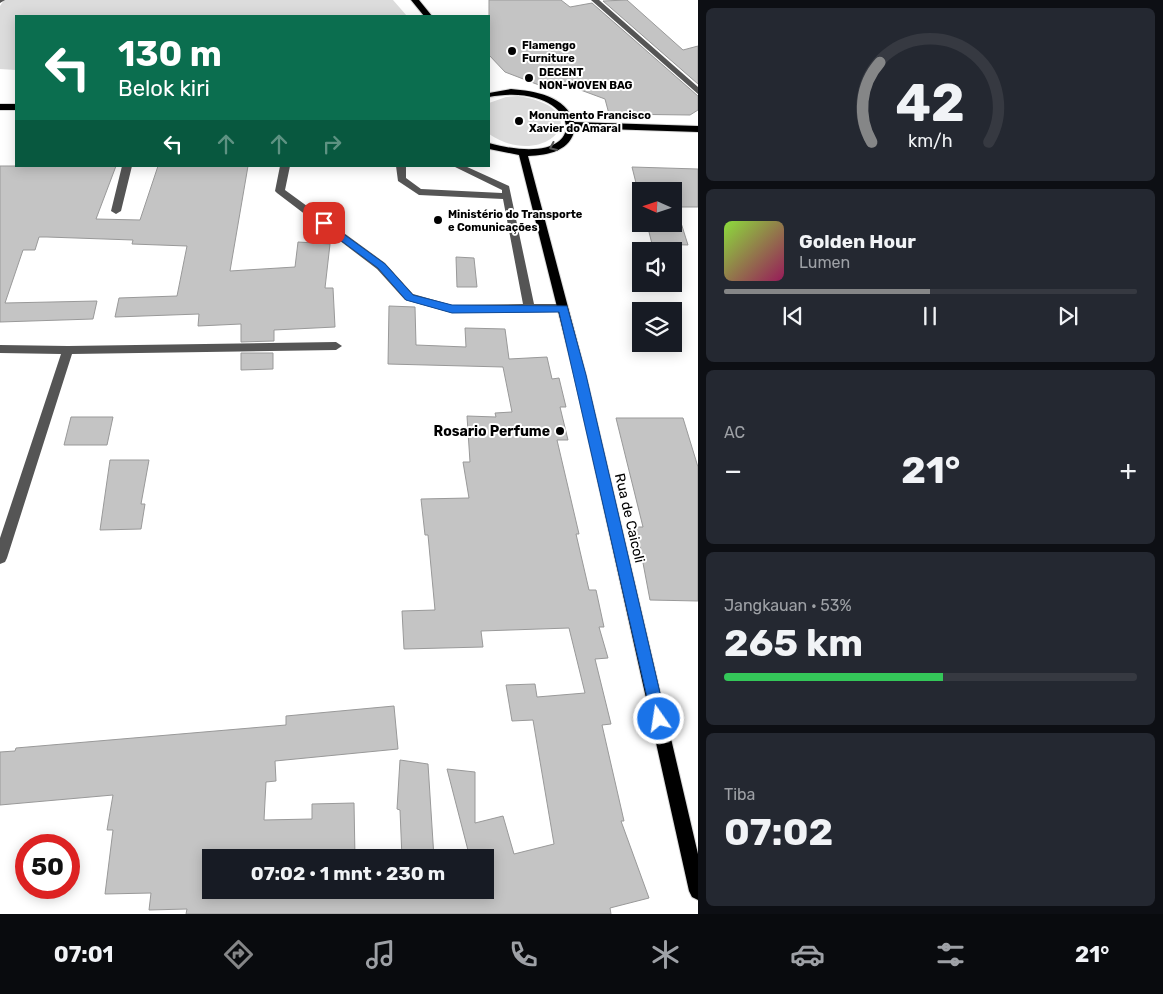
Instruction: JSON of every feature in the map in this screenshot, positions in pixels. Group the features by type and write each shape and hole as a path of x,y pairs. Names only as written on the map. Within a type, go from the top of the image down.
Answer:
{"main road":[{"path":"415,0 427,15"},
{"path":"490,93 522,92 550,100 564,112 571,125 570,134 563,142 552,149 523,154 506,152 490,146"},
{"path":"0,107 15,108"},
{"path":"571,125 698,129"},
{"name":"Rua de Caicoli","path":"523,154 583,384 698,891"}],"street":[{"path":"595,0 698,91"},
{"path":"116,210 127,167"},
{"path":"285,167 280,191 382,266 409,297 452,309 563,308"},
{"path":"402,167 401,179 419,192 508,196"},
{"path":"458,167 506,188 529,308"},
{"path":"0,349 68,350 336,346"},
{"path":"0,558 68,350"}],"shaded area":[{"path":"4,0 393,0 406,15 15,15 15,70 0,69 0,6"},
{"path":"518,96 543,103 557,113 561,124 556,134 545,142 529,146 510,144 490,134 490,103 506,97"}],"building":[{"path":"489,0 561,0 570,7 592,3 698,96 698,110 690,115 609,114 605,99 559,82 552,90 505,72 490,56"},
{"path":"627,0 683,50 698,46 698,84 603,1"},
{"path":"0,166 116,167 96,219 140,220 158,167 248,167 230,271 295,267 298,242 330,244 325,288 333,288 335,327 274,330 274,341 241,342 241,324 198,326 199,314 115,317 119,298 177,296 187,246 132,244 133,240 47,237 39,237 35,250 23,250 5,303 97,301 93,319 0,322"},
{"path":"632,167 698,169 698,207 682,207 682,182 636,182"},
{"path":"682,226 688,245 682,245 682,242 652,242 649,232 682,232"},
{"path":"456,257 474,258 477,287 457,287"},
{"path":"389,306 415,307 416,345 466,347 465,328 505,329 509,359 547,357 552,379 559,378 566,407 560,407 568,440 557,440 579,534 576,534 589,590 596,590 604,627 599,627 608,658 595,659 611,724 602,725 624,821 621,821 649,898 610,908 611,914 186,914 187,909 149,910 151,893 105,894 113,830 107,830 113,795 0,805 0,752 15,751 16,748 286,725 286,716 394,706 398,749 275,761 276,781 266,782 264,820 312,819 312,804 354,803 355,849 202,849 202,899 494,899 494,849 468,849 447,769 475,772 475,823 503,816 514,854 554,844 533,720 512,721 506,685 535,684 537,697 585,693 569,628 481,631 483,647 404,649 402,611 435,610 428,535 425,535 421,499 469,498 463,462 470,462 467,416 496,417 495,413 512,412 503,367 388,364"},
{"path":"241,353 273,353 273,369 241,370"},
{"path":"71,417 113,417 107,445 64,445"},
{"path":"616,418 683,418 698,467 698,601 650,600 640,547 637,547 633,527 643,527"},
{"path":"110,460 149,460 141,504 145,504 141,529 100,530"},
{"path":"400,760 428,764 433,849 402,849 400,810 397,809"}],"place":[{"name":"Flamengo Furniture","path":"512,51"},
{"name":"DECENT NON-WOVEN BAG","path":"529,78"},
{"name":"Monumento Francisco Xavier do Amaral","path":"519,121"},
{"name":"Ministério do Transporte e Comunicações","path":"438,220"},
{"name":"Rosario Perfume","path":"560,431"}],"route":[{"path":"324,223 382,266 409,297 452,309 563,308 659,719"}]}
